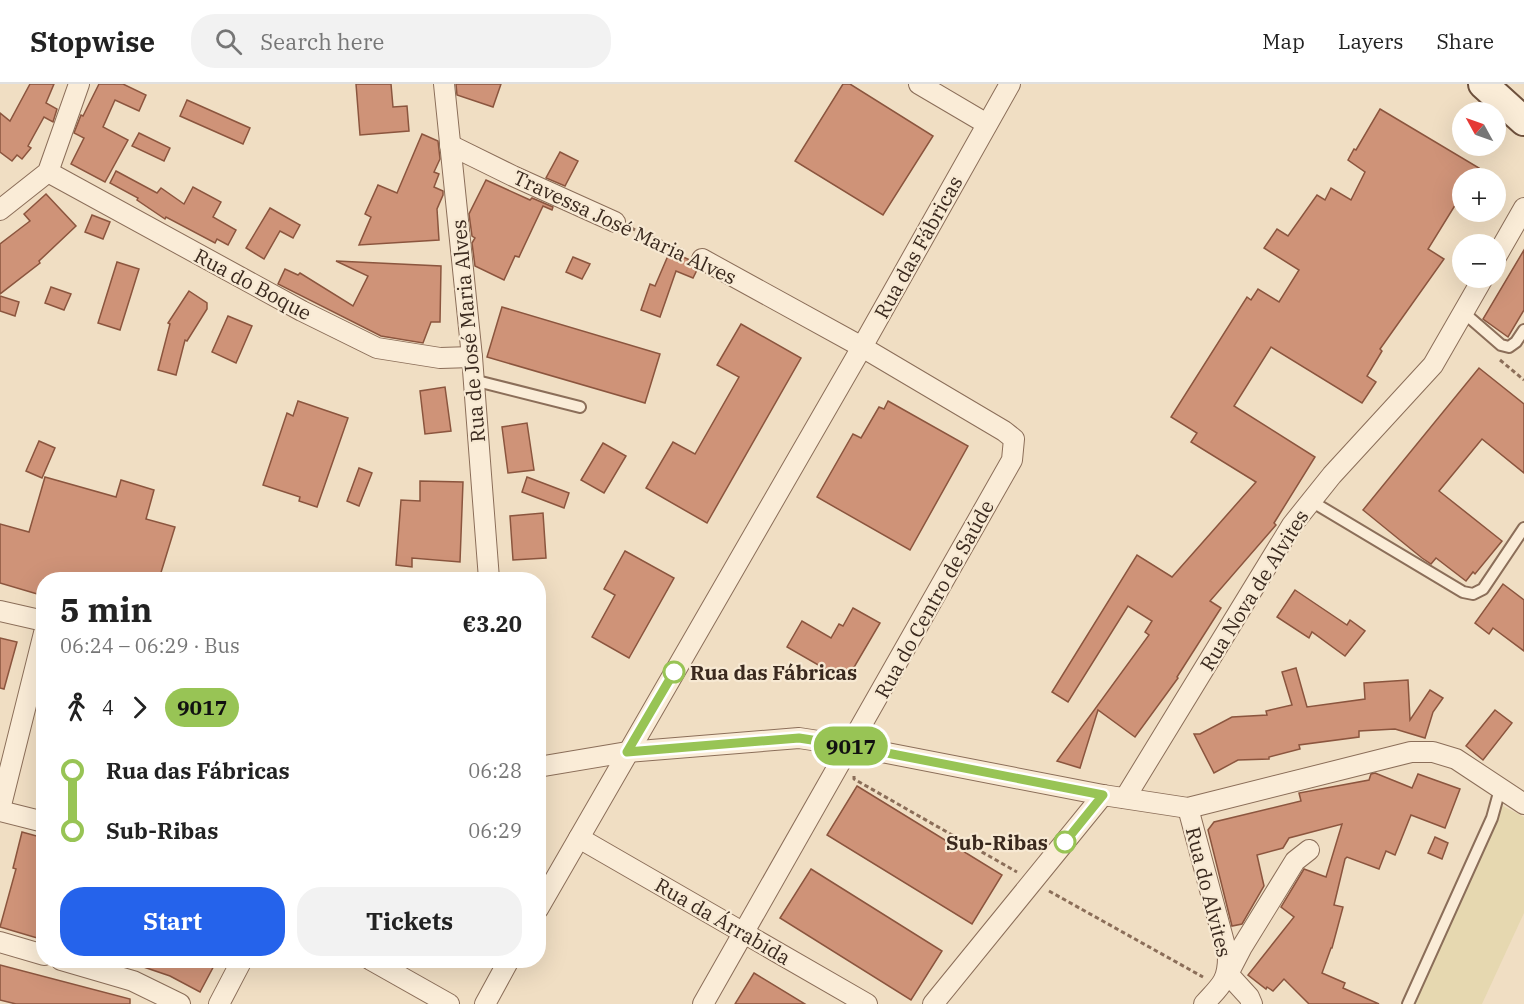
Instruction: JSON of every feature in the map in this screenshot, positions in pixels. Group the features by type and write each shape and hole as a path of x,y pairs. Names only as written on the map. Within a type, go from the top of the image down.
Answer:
{"street":[{"path":"0,210 48,172 79,84"},
{"name":"Rua de José Maria Alves","path":"444,84 472,357 488,572"},
{"path":"919,84 987,124"},
{"name":"Rua das Fábricas","path":"546,895 862,347 1010,84"},
{"path":"1483,84 1524,121"},
{"name":"Travessa José Maria Alves","path":"450,145 615,222"},
{"name":"Rua do Boque","path":"48,172 302,311 376,348 440,358 472,357"},
{"path":"1506,240 1524,208"},
{"name":"Travessa José Maria Alves","path":"702,259 862,347"},
{"name":"Rua Nova de Alvites","path":"1125,798 1292,525 1432,364 1478,288"},
{"name":"Rua do Centro de Saúde","path":"703,1004 1012,460 1014,439 1004,431 862,347"},
{"path":"0,611 36,619"},
{"path":"36,699 0,810 36,820"},
{"path":"546,766 627,752 799,738 1103,795 1188,808 1411,752 1433,752 1456,759 1524,804"},
{"path":"933,1004 1103,795"},
{"name":"Rua do Alvites","path":"1188,808 1228,957 1228,974 1204,1004"},
{"name":"Rua da Árrabida","path":"579,838 867,1004"},
{"path":"1252,1004 1249,997 1228,974 1295,861 1309,850"},
{"path":"0,942 36,953"},
{"path":"88,968 133,981 180,1004"},
{"path":"219,1004 238,968"},
{"path":"386,968 449,1004"},
{"path":"485,1004 505,968"}],"lane":[{"path":"1463,312 1501,345 1509,348 1524,330"},
{"path":"473,380 580,407"},
{"path":"1311,501 1463,592 1473,594 1483,589 1524,528"},
{"path":"480,572 487,557"},
{"path":"1408,1004 1492,818 1500,789"}],"path":[{"name":"Travessa José Maria Alves","path":"615,222 702,259"}],"shaded area":[{"path":"1501,805 1524,817 1524,913 1482,1004 1412,1004"}],"building":[{"path":"30,84 54,84 46,103 57,109 53,122 44,117 28,146 31,148 22,159 17,155 12,161 0,152 0,113 10,121"},
{"path":"99,84 123,84 146,95 139,111 115,100 103,127 128,140 105,182 71,164 84,138 74,133 81,115 83,116"},
{"path":"356,84 391,84 393,107 407,106 409,131 360,135"},
{"path":"456,84 501,84 493,107 457,95"},
{"path":"843,84 850,84 933,136 883,215 795,161"},
{"path":"187,100 250,128 243,144 180,116"},
{"path":"1380,109 1452,152 1452,156 1459,156 1479,168 1452,168 1452,210 1428,249 1444,259 1380,349 1382,351 1367,376 1376,382 1362,403 1271,347 1234,406 1315,457 1274,523 1276,525 1210,601 1221,608 1178,678 1135,737 1098,710 1080,768 1057,761 1149,635 1145,632 1152,621 1128,606 1068,702 1052,692 1137,555 1172,577 1256,482 1191,442 1197,433 1171,417 1247,297 1251,300 1258,289 1279,302 1299,270 1264,248 1277,229 1288,236 1317,195 1325,200 1331,188 1351,200 1365,172 1348,160 1354,149 1356,150"},
{"path":"139,133 170,148 164,161 132,146"},
{"path":"422,134 438,141 440,159 434,172 439,174 434,187 443,191 437,209 439,240 359,245 371,217 365,214 378,185 397,193"},
{"path":"560,152 578,161 565,186 546,178"},
{"path":"116,171 157,193 161,188 184,204 193,187 221,202 213,217 236,230 228,245 217,239 215,243 166,217 165,219 137,200 138,198 110,183"},
{"path":"486,180 530,200 532,198 553,207 552,210 543,206 519,257 515,256 504,280 475,266 472,243 475,238 472,236 469,214"},
{"path":"46,194 76,226 39,261 40,263 0,294 0,244 30,221 24,214"},
{"path":"270,208 300,225 293,238 280,231 264,259 246,248"},
{"path":"92,215 110,222 103,239 85,232"},
{"path":"1524,250 1524,310 1508,337 1483,319 1501,288 1506,288 1506,280"},
{"path":"670,251 690,260 692,266 697,270 693,278 676,271 660,317 641,310 650,284 655,286"},
{"path":"573,257 590,264 582,279 566,272"},
{"path":"336,261 441,266 440,322 431,322 423,343 381,336 278,284 285,269 298,275 300,273 353,306 368,276"},
{"path":"117,262 139,269 120,330 98,323"},
{"path":"51,287 71,294 64,310 45,303"},
{"path":"189,291 207,303 207,309 187,341 185,340 176,375 158,370 170,324 168,323"},
{"path":"0,296 19,302 15,316 0,311"},
{"path":"502,307 660,354 645,403 487,357"},
{"path":"228,316 252,326 236,363 212,352"},
{"path":"741,324 801,358 707,523 646,488 673,442 695,454 739,377 717,365"},
{"path":"1479,368 1524,404 1524,473 1482,439 1439,491 1502,541 1475,574 1473,572 1466,581 1436,558 1431,564 1422,558 1363,510"},
{"path":"445,387 451,431 425,434 420,391"},
{"path":"298,401 348,418 317,507 299,501 300,497 263,485 287,413 293,416"},
{"path":"888,401 968,446 910,550 817,497 853,434 861,438 879,407 884,409"},
{"path":"527,423 534,470 508,473 502,427"},
{"path":"39,441 55,448 42,478 26,471"},
{"path":"603,443 626,456 604,493 581,480"},
{"path":"359,468 372,473 359,506 347,501"},
{"path":"45,477 116,497 121,480 154,490 146,519 175,527 161,572 36,572 36,594 0,583 0,524 29,532"},
{"path":"527,477 569,493 564,508 522,492"},
{"path":"420,481 463,482 460,562 412,558 412,567 396,565 401,500 420,501"},
{"path":"543,513 546,558 513,560 510,516"},
{"path":"625,551 674,578 629,658 592,637 615,595 604,589"},
{"path":"1503,584 1524,600 1524,651 1493,628 1489,634 1475,623"},
{"path":"1295,590 1347,625 1350,620 1365,631 1345,656 1312,632 1309,638 1277,617"},
{"path":"853,608 880,623 846,681 787,647 802,621 831,638 839,624 843,626"},
{"path":"0,638 17,642 4,689 0,688"},
{"path":"1296,668 1307,707 1365,699 1364,683 1408,680 1410,720 1430,690 1443,698 1433,712 1425,738 1395,729 1359,731 1359,737 1299,745 1300,749 1269,757 1269,759 1238,760 1214,773 1194,734 1200,734 1232,717 1267,715 1266,711 1292,705 1282,672"},
{"path":"1495,710 1512,723 1483,760 1466,746"},
{"path":"1375,773 1412,788 1418,774 1460,789 1445,828 1411,815 1395,855 1386,851 1379,869 1347,857 1345,859 1334,905 1343,907 1332,948 1322,973 1345,983 1343,988 1379,1004 1309,1004 1284,979 1273,991 1267,987 1266,989 1248,975 1294,917 1281,907 1304,869 1326,877 1342,824 1289,838 1283,848 1257,855 1264,886 1242,924 1232,926 1208,830 1214,822 1301,801 1299,793 1369,780 1371,774"},
{"path":"857,786 1002,875 972,924 827,835"},
{"path":"22,832 36,836 36,938 0,927 16,869 13,868"},
{"path":"1435,837 1448,843 1442,859 1428,853"},
{"path":"811,869 942,951 911,1000 780,918"},
{"path":"0,965 130,999 130,1004 16,1004 0,1000"},
{"path":"147,968 213,968 200,992 170,976"},
{"path":"754,973 805,1004 735,1004"}],"bus line":[{"name":"9017","path":"674,672 627,752 799,738 1103,795 1065,842"}],"place":[{"name":"Rua das Fábricas","path":"674,672"},
{"name":"Sub-Ribas","path":"1065,842"}]}
